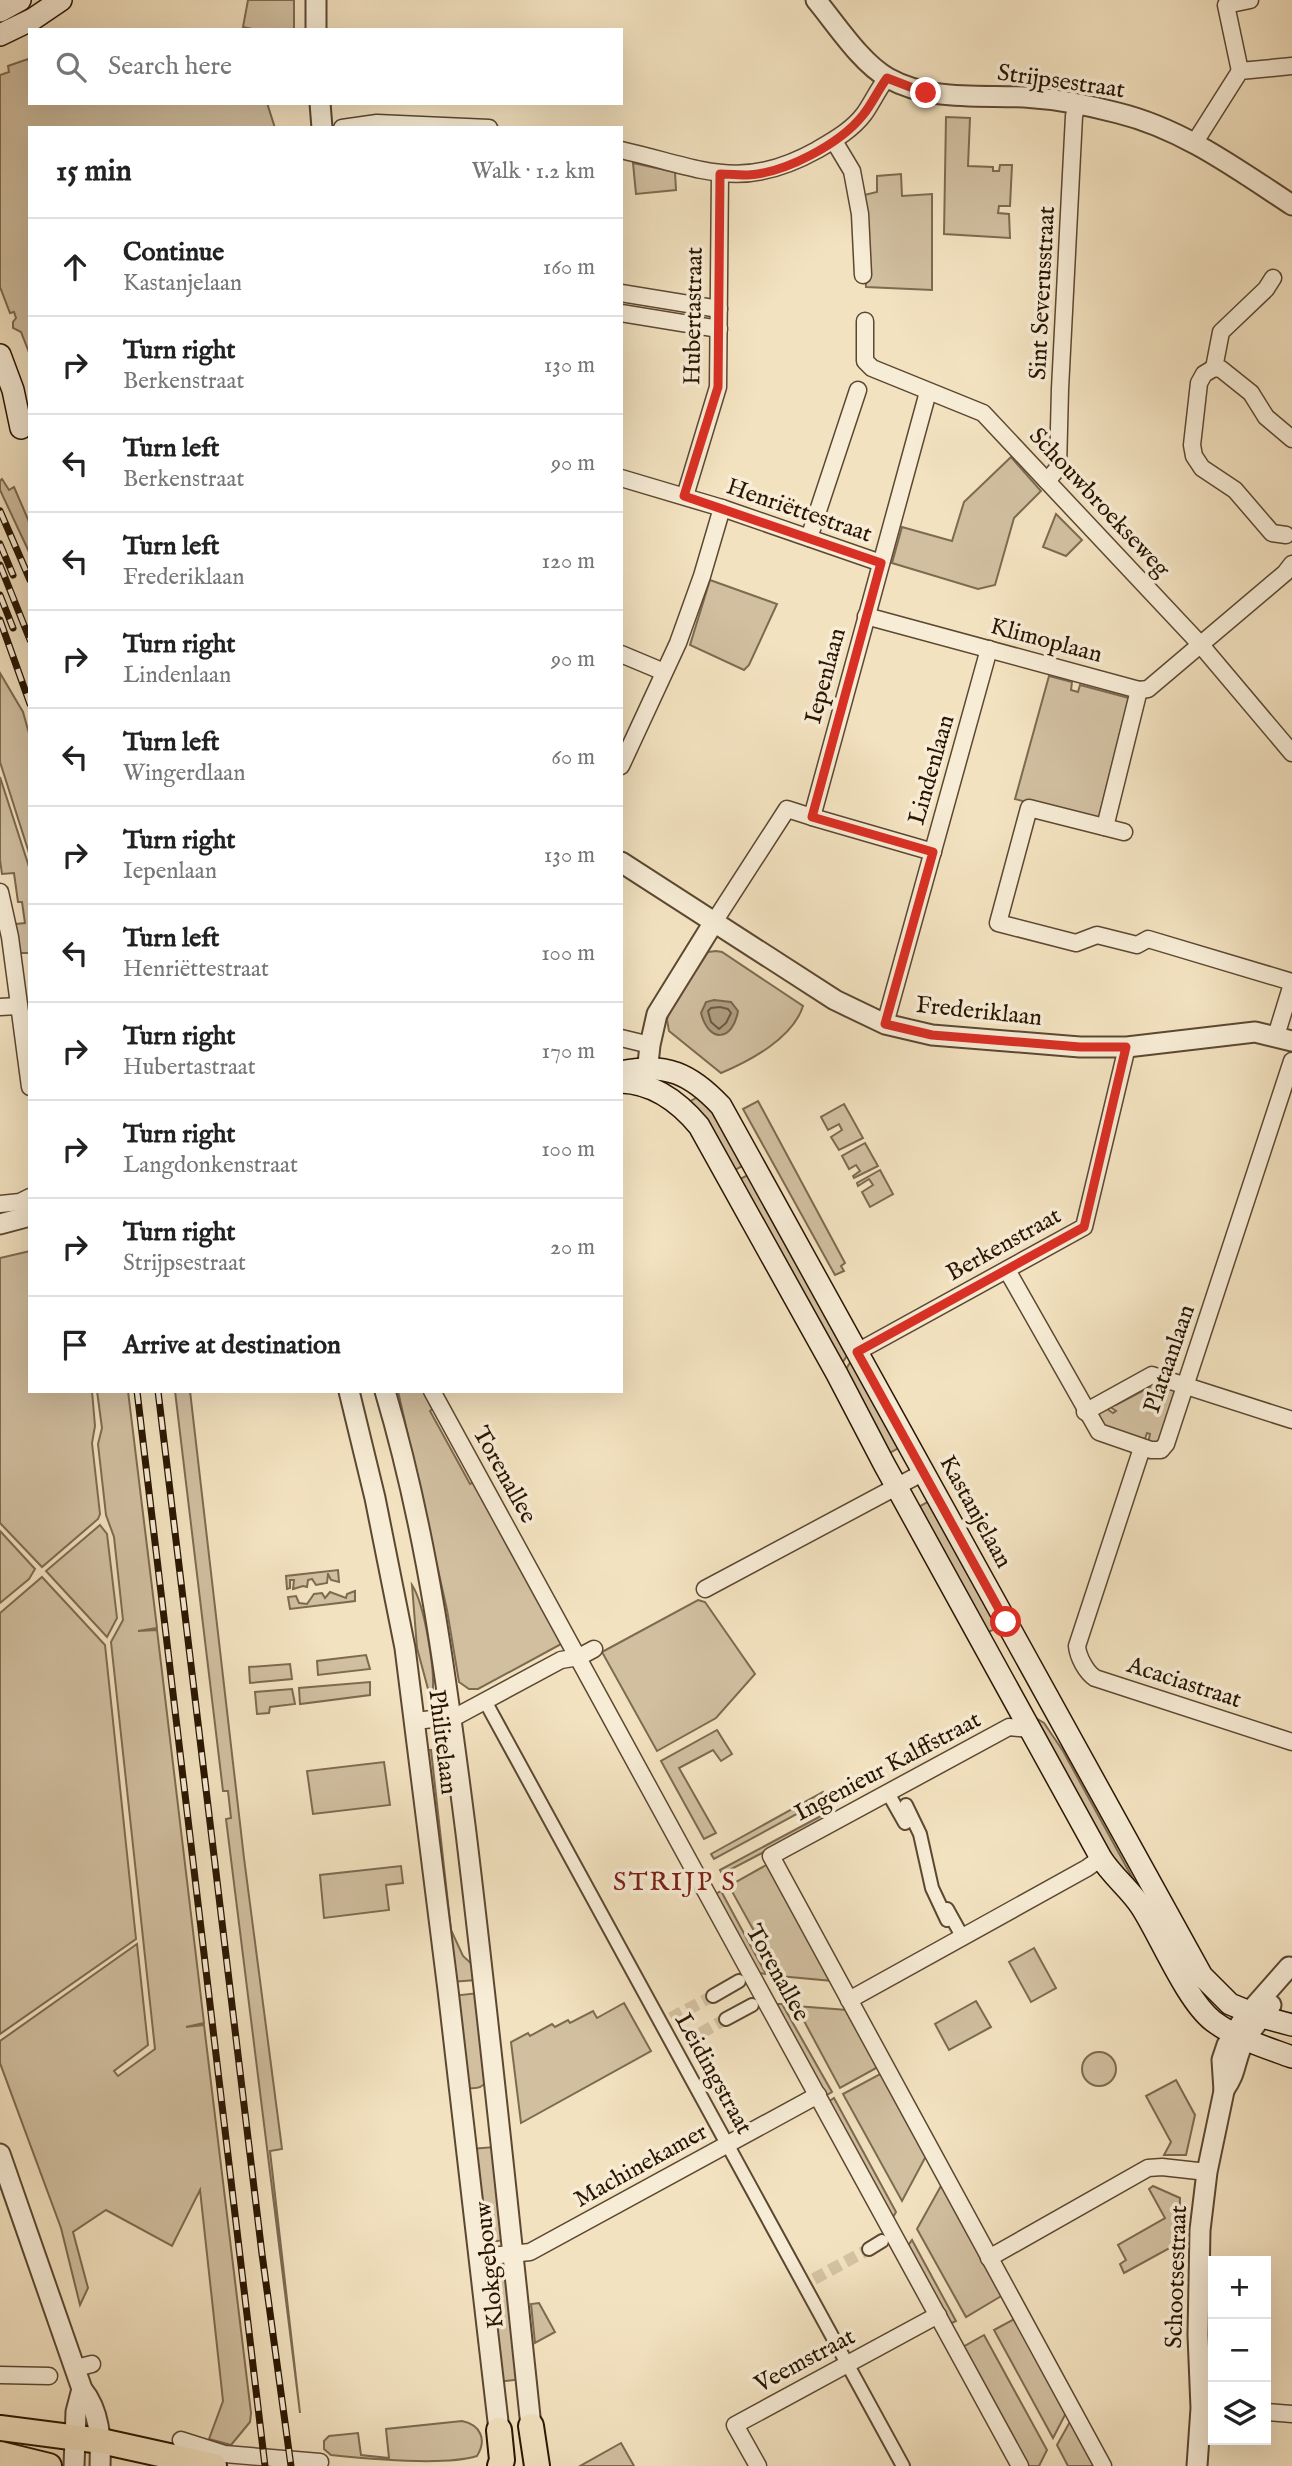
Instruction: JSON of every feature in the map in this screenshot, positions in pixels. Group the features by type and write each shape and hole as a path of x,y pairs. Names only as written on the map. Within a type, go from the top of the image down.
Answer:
{"main road":[{"path":"0,11 20,0"},
{"path":"0,35 33,19 61,0"},
{"path":"0,355 26,438"},
{"path":"0,380 26,438"},
{"name":"Kastanjelaan","path":"623,1072 647,1077 679,1104 699,1126 1101,1858 1108,1870 1140,1905 1195,2001 1212,2020 1239,2036 1292,2057"},
{"name":"Kastanjelaan","path":"623,1082 647,1077 686,1076 706,1089 721,1106 1202,1976 1226,2001 1255,2014 1292,2025"},
{"path":"531,2426 537,2466"},
{"path":"0,2428 196,2453"},
{"path":"499,2430 502,2460 500,2466"},
{"path":"0,2454 49,2466"}],"street":[{"path":"316,0 316,28"},
{"path":"623,151 720,174 750,175 791,164 834,141 863,115 887,78 865,60 816,0"},
{"path":"1195,142 1240,71 1226,5 1250,0"},
{"path":"1240,71 1292,66"},
{"name":"Strijpsestraat","path":"887,78 911,88 941,95 1028,98 1077,104 1142,120 1195,142 1292,205"},
{"name":"Sint Severusstraat","path":"1047,481 1058,468 1074,116 1077,104"},
{"path":"320,105 322,126"},
{"path":"356,126 413,123 459,126"},
{"path":"834,141 852,171 860,214 863,275"},
{"name":"Hubertastraat","path":"684,496 718,387 720,174"},
{"path":"1213,368 1222,332 1266,289 1273,278"},
{"path":"623,293 719,309"},
{"path":"623,313 719,328"},
{"name":"Schouwbroekseweg","path":"865,321 865,361 872,368 983,413 1200,644 1292,753"},
{"path":"1290,536 1272,533 1235,490 1202,468 1194,456 1192,445 1199,383 1204,374 1213,368 1222,369 1251,393 1266,417 1292,439"},
{"path":"810,538 858,390"},
{"name":"Iepenlaan","path":"812,817 928,392"},
{"name":"Henriëttestraat","path":"623,479 722,508 881,563"},
{"path":"623,762 678,643 722,508"},
{"path":"1105,827 1139,690 1148,689 1292,564"},
{"name":"Klimoplaan","path":"866,616 1139,690"},
{"name":"Lindenlaan","path":"885,1024 989,649"},
{"path":"623,655 664,672"},
{"path":"1124,832 1029,808 999,923 1076,943 1097,935 1137,945 1148,939 1292,983 1284,1038"},
{"path":"647,1077 650,1045 660,1007 787,809 933,852"},
{"name":"Frederiklaan","path":"623,863 835,1000 885,1024 932,1035 1080,1047 1126,1047 1240,1033 1263,1033 1284,1038"},
{"path":"0,892 10,937 28,1074"},
{"path":"0,1007 18,1006"},
{"path":"623,1038 650,1045"},
{"name":"Berkenstraat","path":"857,1352 1085,1225 1126,1047"},
{"name":"Plataanlaan","path":"1077,1650 1142,1448 1158,1451 1166,1444 1292,1061"},
{"path":"0,1204 28,1199"},
{"path":"0,1224 28,1217"},
{"path":"0,1237 28,1230"},
{"path":"1009,1269 1085,1412 1101,1434 1142,1448"},
{"path":"1085,1412 1152,1375 1292,1420"},
{"name":"Philitelaan","path":"349,1393 405,1648 461,2104"},
{"name":"Philitelaan","path":"386,1393 409,1483 440,1639 479,1942 496,2100"},
{"name":"Torenallee","path":"433,1393 1020,2466"},
{"path":"705,1589 923,1472"},
{"path":"415,1721 451,1718 561,1660 579,1657 594,1649"},
{"name":"Acaciastraat","path":"1077,1650 1089,1673 1095,1678 1292,1742"},
{"name":"Leidingstraat","path":"485,1701 680,2045 727,2144 809,2282 848,2364 903,2466"},
{"name":"Ingenieur Kalffstraat","path":"771,1856 1009,1727 1030,1729"},
{"path":"888,1793 905,1823 908,1821 899,1804 901,1803 920,1834 932,1888 944,1903 962,1936"},
{"path":"906,1805 915,1825"},
{"name":"Torenallee","path":"771,1856 1103,2466"},
{"path":"849,2000 1101,1858"},
{"path":"940,1901 939,1906 947,1920"},
{"name":"Schootsestraat","path":"1196,2466 1207,2408 1198,2335 1200,2230 1207,2172 1224,2091 1233,2077 1240,2051 1239,2036 1255,2014 1274,2000 1291,1963"},
{"name":"Torenallee","path":"713,1996 739,1981"},
{"name":"Torenallee","path":"726,2020 752,2005"},
{"name":"Machinekamer","path":"480,2257 530,2252 818,2095"},
{"name":"Klokgebouw","path":"496,2100 531,2426"},
{"name":"Klokgebouw","path":"461,2104 499,2430"},
{"path":"0,2154 84,2366 74,2437 74,2466"},
{"path":"989,2258 1148,2168 1207,2172"},
{"path":"869,2249 882,2241"},
{"name":"Veemstraat","path":"758,2466 735,2424 938,2315"},
{"path":"0,2375 49,2376"},
{"path":"82,2389 94,2407 101,2441 100,2466"},
{"path":"1271,2412 1292,2414"},
{"path":"196,2453 320,2462"}],"shaded area":[{"path":"248,0 294,0 294,28 243,27"},
{"path":"28,59 28,105 268,105 274,126 28,126 28,350 21,332 13,328 16,318 14,312 10,313 0,287 0,75 9,72 8,66"},
{"path":"946,117 970,118 968,166 993,167 993,171 999,171 1000,165 1012,165 1010,206 999,206 998,213 1009,214 1010,238 944,234"},
{"path":"633,163 675,172 676,190 636,194"},
{"path":"901,174 902,196 932,194 932,290 866,287 862,219 864,195 877,192 877,176"},
{"path":"1011,457 1041,491 1014,518 995,585 978,589 892,563 902,527 952,541 964,502"},
{"path":"2,479 9,490 14,487 28,519 28,550 0,490"},
{"path":"1056,514 1082,540 1066,556 1043,547"},
{"path":"710,580 777,604 749,665 744,670 690,645"},
{"path":"0,673 23,712 28,730 28,850 0,762"},
{"path":"1049,676 1072,682 1071,690 1078,692 1080,685 1129,698 1099,818 1093,820 1015,799"},
{"path":"0,777 28,864 28,953 19,953 13,928 16,924 25,923 22,902 18,902 14,873 2,874"},
{"path":"708,952 722,952 803,1006 790,1028 769,1047 721,1073 669,1031 667,1020 669,1012"},
{"path":"703,1094 748,1163 735,1170 687,1103"},
{"path":"758,1101 845,1263 841,1266 844,1271 835,1275 743,1109"},
{"path":"844,1104 863,1138 839,1150 831,1137 842,1130 839,1124 828,1130 821,1117"},
{"path":"865,1143 878,1166 854,1178 860,1171 856,1165 849,1169 842,1156"},
{"path":"880,1170 893,1194 870,1207 862,1192 873,1185 869,1179 858,1186 857,1183"},
{"path":"750,1174 850,1351 839,1368 740,1179"},
{"path":"28,1251 28,1393 92,1393 95,1426 92,1443 100,1514 98,1519 42,1567 0,1523 0,1258"},
{"path":"853,1358 902,1446 884,1456 844,1372"},
{"path":"1148,1382 1175,1390 1162,1437 1156,1443 1148,1443 1150,1434 1147,1433 1144,1442 1106,1429 1098,1414 1103,1406 1113,1413 1116,1411 1106,1404 1113,1400 1116,1405 1150,1387"},
{"path":"97,1393 128,1393 157,1628 138,1631 157,1630 204,2023 186,2027 204,2025 251,2413 250,2422 231,2445 209,2439 223,2401 200,2190 172,2246 106,2210 73,2232 88,2288 80,2305 61,2228 0,2063 0,2041 137,1944 148,2045 114,2071 118,2076 155,2049 111,1642 123,1620 114,1537 106,1515 98,1444 102,1428"},
{"path":"175,1393 190,1393 244,1858 282,2149 270,2151 300,2413 226,1819 231,1818 228,1791 223,1791"},
{"path":"398,1393 426,1393 434,1408 430,1411 470,1484 474,1482 563,1643 478,1689 469,1689 459,1682 447,1610"},
{"path":"933,1499 997,1623 993,1630 988,1632 917,1508"},
{"path":"100,1525 107,1534 117,1618 107,1637 46,1571"},
{"path":"0,1531 35,1569 29,1579 0,1603"},
{"path":"338,1570 339,1582 331,1580 328,1574 327,1583 316,1585 312,1579 308,1580 307,1587 293,1589 294,1580 290,1580 290,1588 287,1589 286,1576"},
{"path":"42,1577 105,1645 136,1939 0,2034 0,1613"},
{"path":"412,1585 417,1594 429,1641 433,1676 431,1700 417,1648"},
{"path":"355,1591 355,1601 290,1609 288,1597 296,1596 299,1603 307,1604 314,1594 322,1593 325,1598 330,1592 346,1598 347,1594"},
{"path":"698,1600 705,1602 755,1674 716,1718 657,1751 602,1652"},
{"path":"366,1655 370,1669 318,1675 317,1661"},
{"path":"290,1664 292,1679 250,1683 249,1667"},
{"path":"370,1682 370,1695 300,1704 299,1688"},
{"path":"292,1689 295,1704 270,1707 269,1713 257,1714 255,1692"},
{"path":"1031,1715 1044,1723 1063,1751 1144,1899 1117,1875"},
{"path":"717,1730 732,1754 721,1761 713,1750 679,1768 716,1833 704,1839 661,1761"},
{"path":"425,1750 431,1750 451,1930 463,1956 474,1966 476,1980 451,1982"},
{"path":"384,1762 390,1805 313,1814 307,1771"},
{"path":"823,1792 826,1798 714,1859 711,1854"},
{"path":"832,1810 827,1819 722,1874 720,1870"},
{"path":"768,1864 833,1981 779,1976 729,1886"},
{"path":"401,1866 403,1883 386,1885 389,1910 324,1918 320,1875"},
{"path":"721,1891 766,1974 758,1973 714,1895"},
{"path":"1034,1948 1056,1988 1031,2002 1009,1962"},
{"path":"478,1993 486,2082 481,2087 468,2088 452,1996"},
{"path":"976,2001 991,2027 949,2050 935,2024"},
{"path":"624,2003 651,2051 521,2123 511,2042 528,2033 530,2036 552,2024 555,2027 568,2020 570,2023 593,2011 597,2018"},
{"path":"775,2004 782,2004 832,2092 825,2096"},
{"path":"796,2006 847,2010 878,2067 840,2088"},
{"path":"1099,2052 1111,2057 1116,2069 1111,2081 1099,2086 1087,2081 1082,2069 1087,2057"},
{"path":"882,2073 926,2156 902,2201 843,2094"},
{"path":"1176,2080 1195,2115 1186,2155 1164,2155 1171,2142 1146,2096"},
{"path":"834,2098 896,2212 892,2219 828,2102"},
{"path":"495,2147 506,2240 481,2243 470,2149"},
{"path":"942,2184 1003,2295 966,2317 917,2229"},
{"path":"1153,2186 1180,2198 1179,2243 1124,2273 1120,2264 1126,2260 1118,2245 1165,2218 1149,2189"},
{"path":"912,2240 956,2321 950,2324 907,2247"},
{"path":"510,2273 522,2379 497,2382 485,2276"},
{"path":"539,2303 555,2332 535,2343 531,2304"},
{"path":"1016,2318 1067,2411 1053,2438 994,2330"},
{"path":"984,2335 1047,2450 1039,2466 1028,2466 963,2347"},
{"path":"1072,2418 1097,2466 1068,2466 1057,2445"},
{"path":"462,2421 474,2426 480,2434 482,2444 477,2456 446,2461 406,2461 331,2455 324,2449 324,2441 329,2436 358,2433 361,2455 389,2458 386,2429"},
{"path":"621,2443 634,2466 580,2466"}],"water":[{"path":"706,1002 731,1002 738,1011 731,1028 721,1035 709,1030 701,1013"}],"tunnel":[{"path":"671,2018 713,1996"},
{"path":"685,2042 726,2019"},
{"path":"814,2279 869,2249"}],"railway":[{"path":"0,511 28,575"},
{"path":"0,544 13,575"},
{"path":"0,565 28,635"},
{"path":"0,595 13,628"},
{"path":"0,620 28,698"},
{"path":"137,1393 265,2466"},
{"path":"158,1393 262,2254 291,2466"}],"district":[{"name":"STRIJP S","path":"675,1882"}],"route":[{"path":"926,93 887,78 863,115 834,141 791,164 771,171 750,175 720,174 718,387 684,496 881,563 812,817 933,852 885,1024 932,1035 1080,1047 1126,1047 1084,1227 857,1352 1006,1622"}]}
